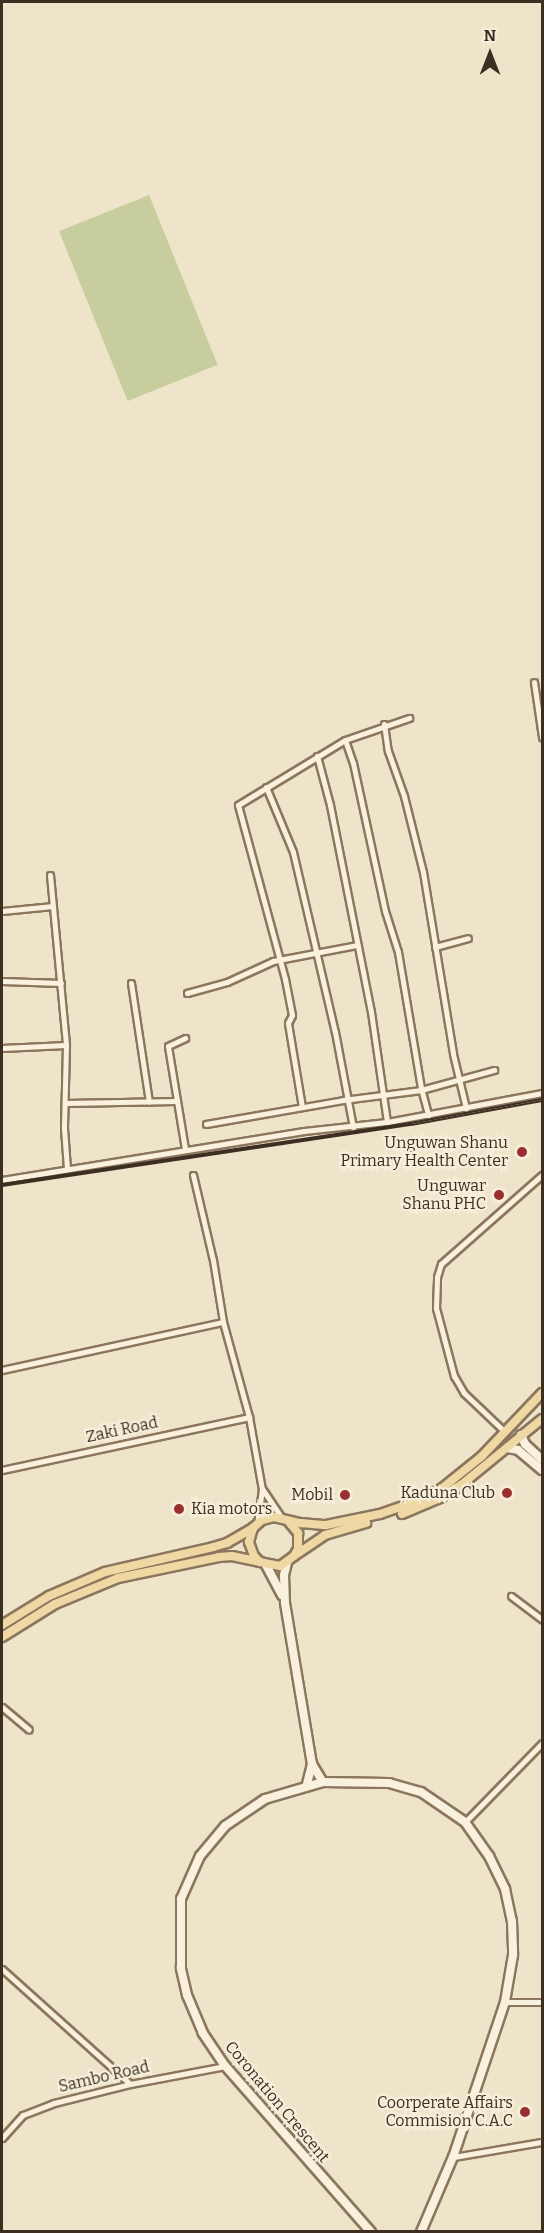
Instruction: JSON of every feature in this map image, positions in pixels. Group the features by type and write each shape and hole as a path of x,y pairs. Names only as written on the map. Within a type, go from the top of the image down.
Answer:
{"main road":[{"path":"2,1625 49,1596 105,1572 220,1545 268,1517 326,1525 399,1509 441,1489 482,1456 543,1393"},
{"path":"323,1782 312,1764 285,1603 284,1575 287,1563 325,1535 396,1516 440,1498 484,1468 543,1419"},
{"path":"521,1435 525,1444 543,1460"},
{"path":"507,1448 518,1450 543,1470"},
{"path":"285,1519 294,1526 299,1541 294,1556"},
{"path":"255,1526 249,1542 254,1556 273,1574 285,1603"},
{"path":"2,1636 55,1604 118,1578 219,1557 232,1556 263,1563 287,1563"},
{"path":"307,1784 312,1764"},
{"name":"Coronation Crescent","path":"371,2232 225,2066 203,2033 187,1995 181,1968 181,1899 200,1856 225,1826 265,1799 307,1784 323,1782 389,1783 422,1792 465,1822 489,1856 506,1889 512,1921 513,1955 506,2002 453,2157 421,2232"}],"street":[{"path":"534,682 543,737"},
{"path":"302,1107 288,1023 292,1015 281,959 238,805 345,740 384,724 409,717"},
{"path":"384,724 388,751 404,796 423,872 458,1080 466,1108"},
{"path":"345,740 353,763 385,911 398,952 421,1090 428,1115"},
{"path":"317,756 330,805 357,945 387,1122"},
{"path":"266,787 293,852 349,1099 353,1127"},
{"path":"50,875 66,1045 67,1169"},
{"path":"2,911 53,906"},
{"path":"435,947 468,938"},
{"path":"187,993 227,982 281,959 357,945"},
{"path":"2,981 61,983"},
{"path":"131,983 149,1102"},
{"path":"185,1038 168,1046 185,1149"},
{"path":"2,1048 66,1045"},
{"path":"206,1124 349,1099 421,1090 494,1070"},
{"path":"2,1171 5,1180 185,1149 304,1131 387,1122 543,1093"},
{"path":"65,1102 176,1101"},
{"path":"193,1175 213,1260 223,1322 249,1417 262,1489 255,1526"},
{"path":"505,1432 464,1393 454,1376 447,1357 436,1308 437,1277 441,1264 543,1175"},
{"path":"2,1370 223,1322"},
{"name":"Zaki Road","path":"2,1470 249,1417"},
{"path":"262,1489 285,1519"},
{"path":"511,1596 542,1619"},
{"path":"2,1707 29,1730"},
{"path":"465,1822 543,1743"},
{"path":"2,1969 130,2084"},
{"path":"506,2002 543,2002"},
{"name":"Sambo Road","path":"2,2138 23,2115 54,2103 130,2084 225,2066"},
{"path":"453,2157 543,2142"}],"green space":[{"path":"149,195 218,365 128,401 59,231"}],"railway":[{"path":"2,1185 411,1124 542,1100"}],"place":[{"name":"Unguwan Shanu Primary Health Center","path":"522,1152"},
{"name":"Unguwar Shanu PHC","path":"499,1195"},
{"name":"Kaduna Club","path":"507,1493"},
{"name":"Mobil","path":"345,1495"},
{"name":"Kia motors","path":"179,1509"},
{"name":"Coorperate Affairs Commision C.A.C","path":"525,2112"}]}
